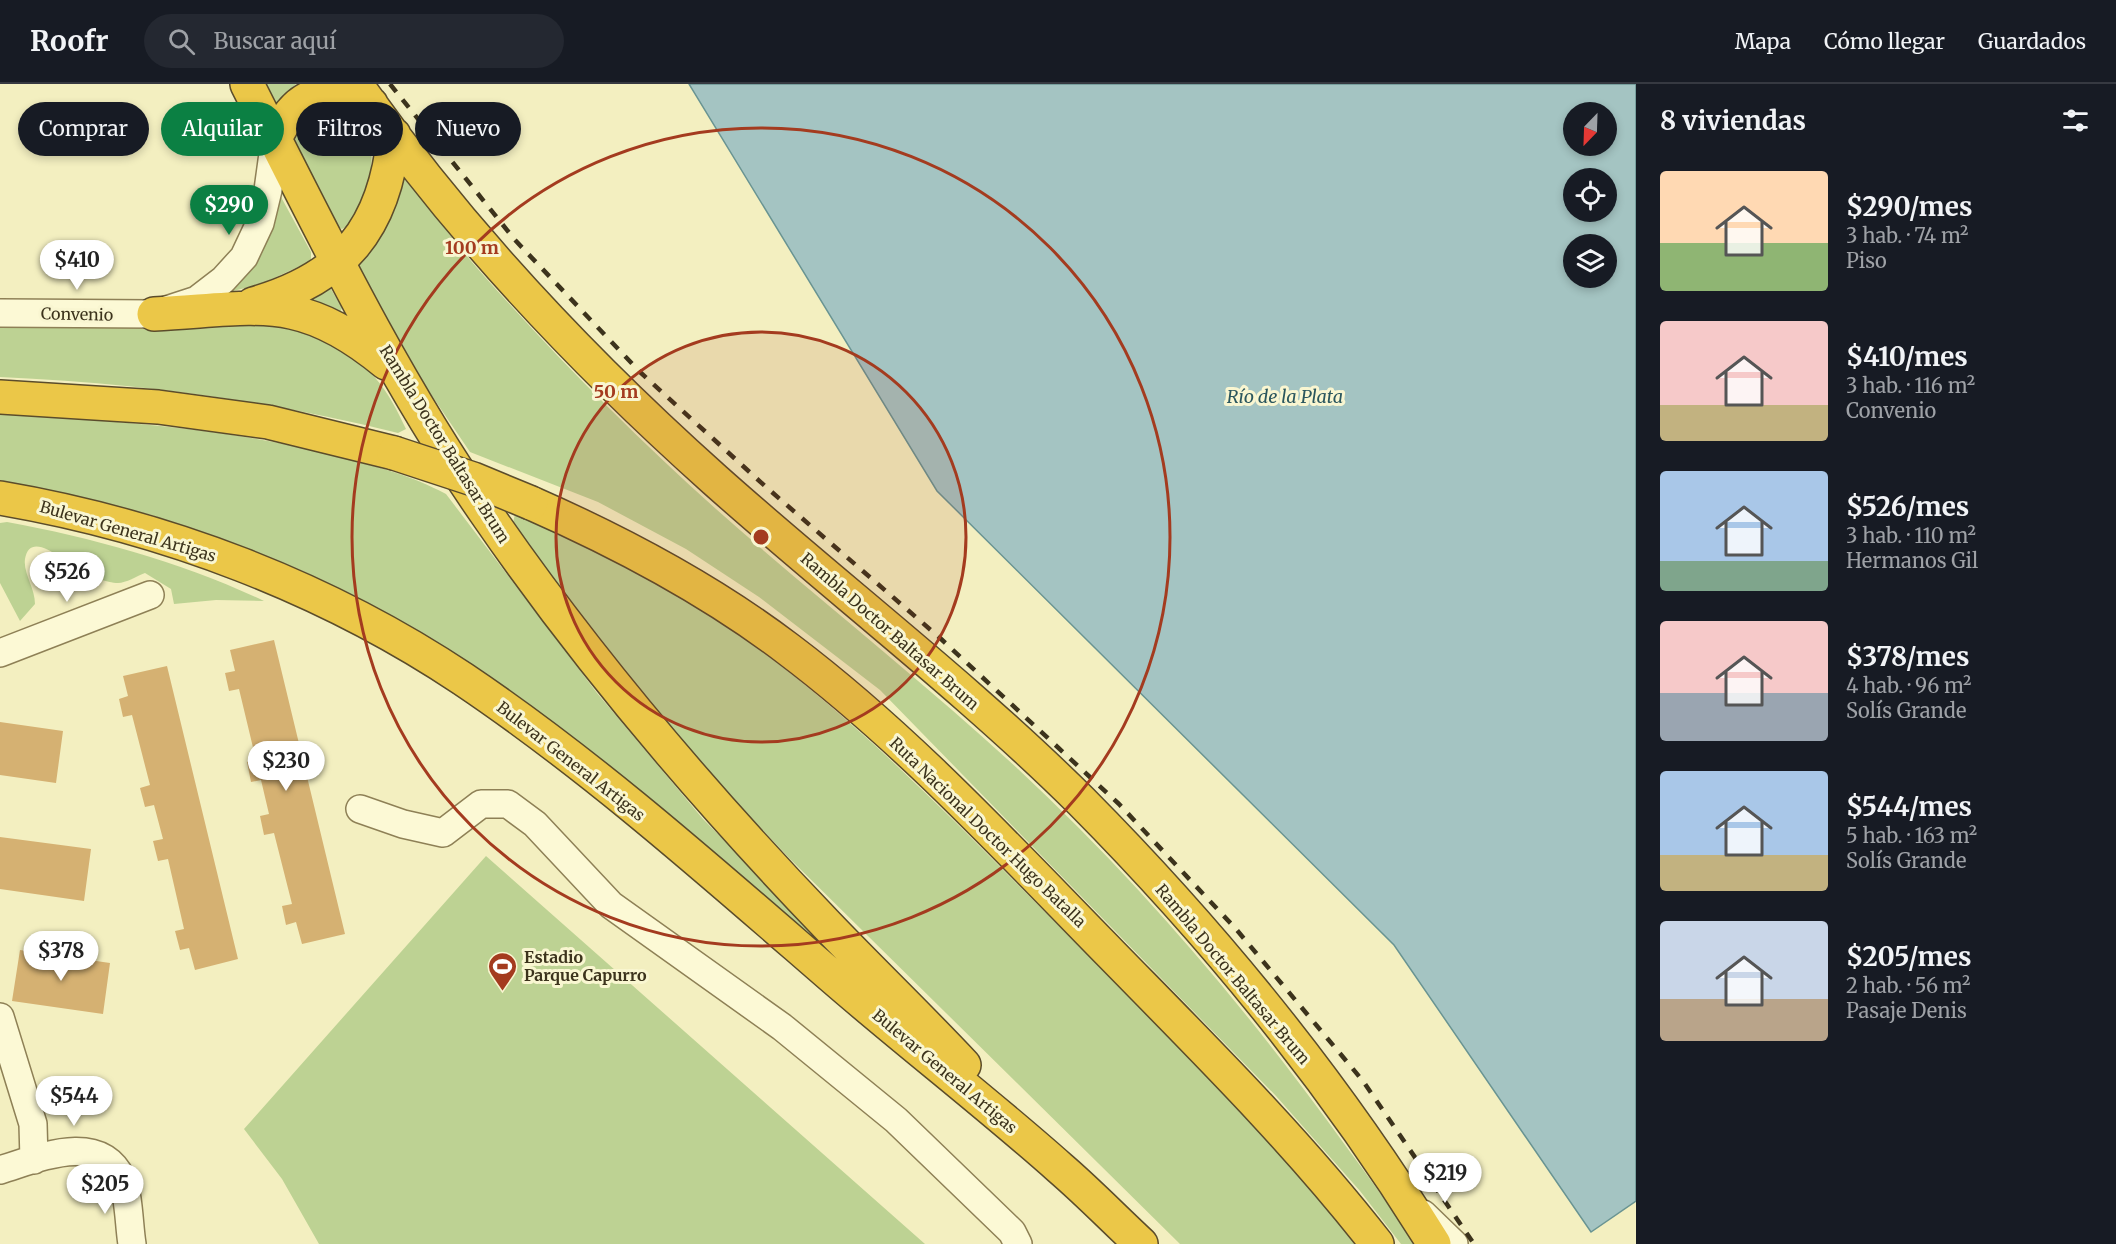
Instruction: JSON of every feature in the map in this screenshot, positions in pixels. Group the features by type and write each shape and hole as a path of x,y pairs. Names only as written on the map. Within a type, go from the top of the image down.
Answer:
{"highway":[{"name":"Rambla Doctor Baltasar Brum","path":"247,84 256,102"},
{"path":"284,120 297,103 316,94 364,94"},
{"name":"Rambla Doctor Baltasar Brum","path":"403,146 477,237 567,339 712,477 988,715 1088,809 1159,884 1251,989 1340,1103 1434,1244"},
{"name":"Rambla Doctor Baltasar Brum","path":"284,156 394,370 484,510 525,568 653,733 825,923 946,1046 1060,1167"},
{"path":"243,307 286,292 337,263 370,226 392,164 393,156"},
{"path":"154,314 243,307 301,313 319,319 361,343 394,370"},
{"name":"Ruta Nacional Doctor Hugo Batalla","path":"0,398 158,407 268,422 394,453 473,479 531,503 585,527 660,566 787,648 841,691 978,820 1264,1112 1339,1196 1377,1244"},
{"name":"Bulevar General Artigas","path":"0,498 60,508 195,547 298,588 379,629 461,678 538,733 649,822 1060,1167"},
{"path":"1060,1167 1141,1244"}],"street":[{"name":"Convenio","path":"0,313 154,314 197,300 223,280 244,256 260,223 273,156"},
{"path":"0,653 150,594"},
{"path":"360,809 403,824 443,833 481,804 508,804 535,824 611,906 782,1027 896,1120 1012,1232 1018,1244"},
{"path":"0,1017 33,1124 34,1160"},
{"path":"0,1170 71,1150 85,1151 112,1165 122,1180 132,1244"},
{"name":"Rambla Doctor Baltasar Brum","path":"1404,1196 1454,1244"}],"green space":[{"path":"264,84 296,84 278,102 273,102"},
{"path":"296,131 296,148 292,140"},
{"path":"300,156 371,156 367,192 360,208 352,221 342,229 336,226"},
{"path":"400,177 408,182 477,268 534,331 654,452 753,542 906,670 1018,769 1102,852 1182,939 1257,1029 1362,1168 1414,1244 1401,1244 1360,1191 1276,1096 880,690 759,597 686,549 598,502 470,452 428,390 356,263"},
{"path":"281,197 311,252 311,261 261,284 233,291 232,286 272,229"},
{"path":"328,284 342,308 340,313 301,300"},
{"path":"0,323 294,324 333,343 362,364 385,391 406,429 398,433 299,411 200,395 101,384 0,377"},
{"path":"0,413 173,427 258,439 383,469 446,494 597,693 703,819 932,1051 625,780 521,698 411,628 303,571 152,515 0,480"},
{"path":"515,514 606,555 693,604 748,641 833,708 953,820 1142,1010 1288,1164 1357,1244 1180,1244 790,859 704,768 637,689 569,601 513,523"},
{"path":"7,522 138,553 234,587 264,601 216,600 174,604 171,589 145,573 121,583 109,582 77,570 49,550 34,547 28,550 25,564 35,604 20,621 0,583 0,523"},
{"name":"Estadio Parque Capurro","path":"486,856 925,1244 319,1244 282,1179 244,1129"}],"water":[{"name":"Río de la Plata","path":"689,84 1636,84 1636,1201 1591,1232 1394,945 937,491"}],"building":[{"path":"274,640 345,934 302,944 296,922 286,925 282,906 292,904 274,833 264,835 260,816 269,814 261,780 251,782 247,762 256,760 239,689 229,691 225,673 235,671 230,650"},
{"path":"167,666 238,959 195,970 189,948 180,950 175,931 184,929 168,859 158,861 153,841 163,839 154,805 145,807 140,788 150,785 132,715 123,717 119,699 128,696 123,676"},
{"path":"0,722 63,731 56,783 0,775"},
{"path":"0,837 91,849 84,901 0,889"},
{"path":"20,950 110,963 103,1014 12,1001"}],"railway":[{"path":"390,84 515,240 640,372 766,487 940,638 1119,804 1236,929 1363,1081 1474,1244"}],"place":[{"name":"Estadio Parque Capurro","path":"503,992"}]}
